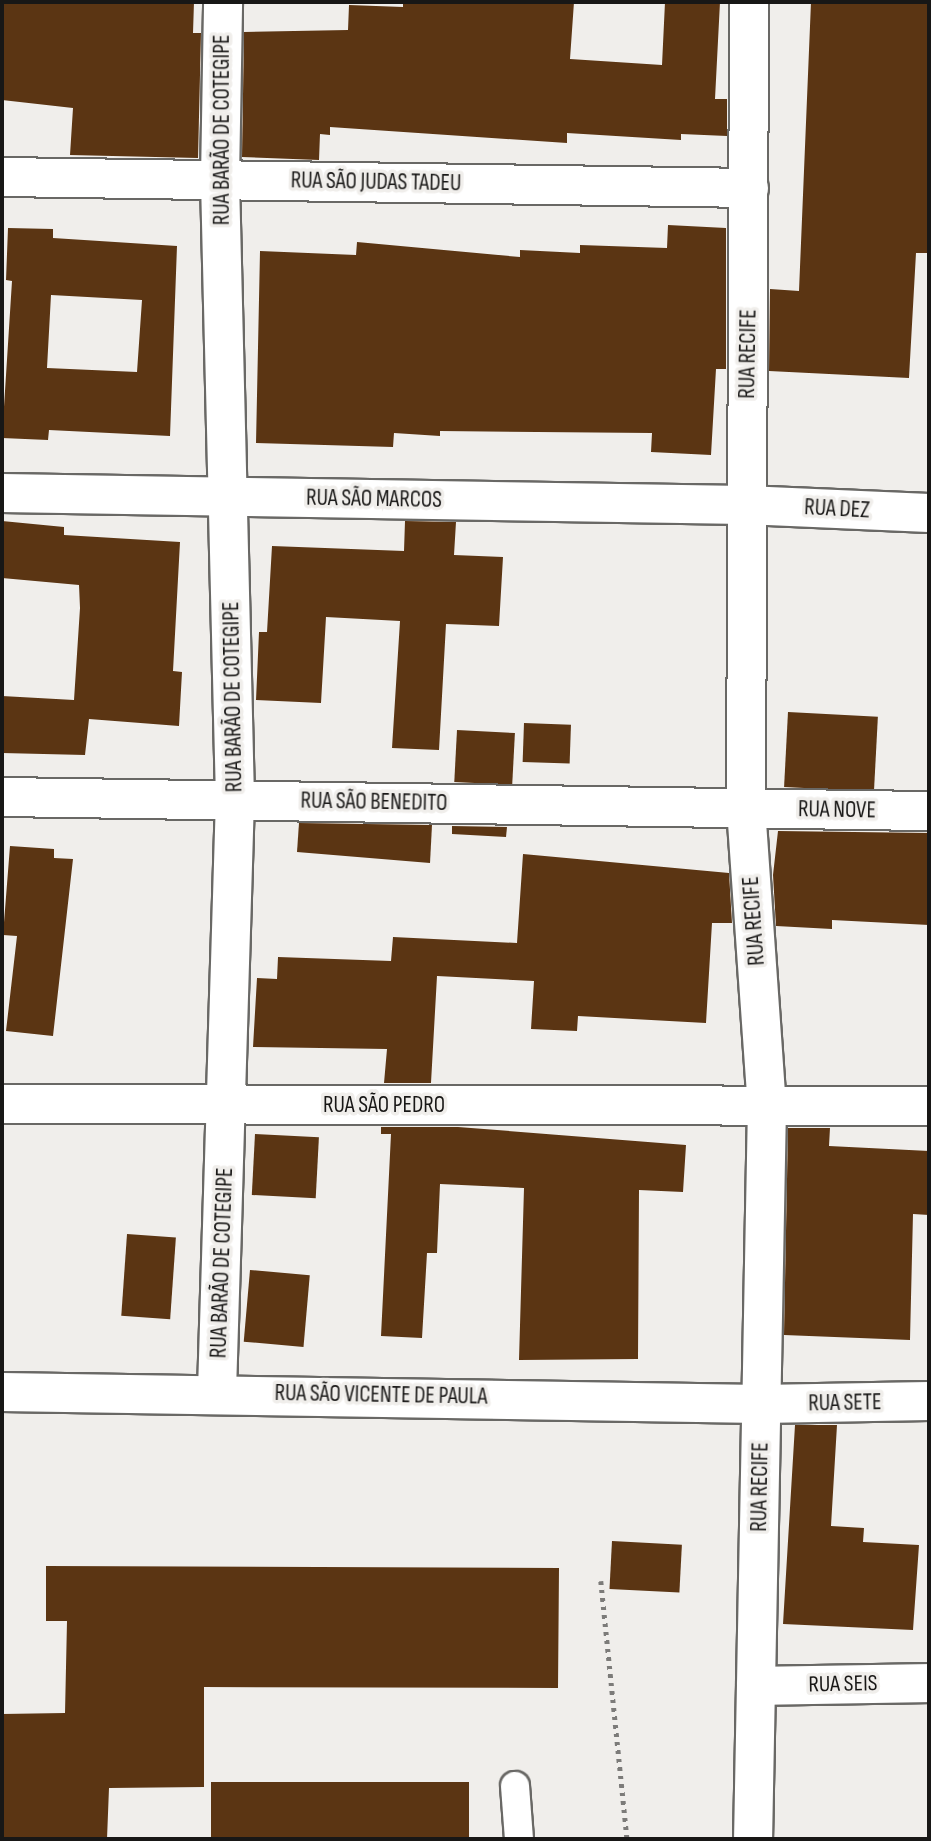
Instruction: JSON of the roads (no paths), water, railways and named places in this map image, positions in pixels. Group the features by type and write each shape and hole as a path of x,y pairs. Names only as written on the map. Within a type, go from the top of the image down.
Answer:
{"street":[{"name":"RUA BARÃO DE COTEGIPE","path":"217,1391 228,1104 235,799 220,179 223,2"},
{"name":"RUA RECIFE","path":"749,2 750,188 745,505 746,808 767,1106 753,1839"},
{"name":"RUA SÃO JUDAS TADEU","path":"2,177 750,188"},
{"name":"RUA SÃO MARCOS","path":"2,493 745,505"},
{"name":"RUA DEZ","path":"745,505 929,513"},
{"name":"RUA SÃO BENEDITO","path":"2,797 746,808"},
{"name":"RUA NOVE","path":"746,808 929,811"},
{"name":"RUA SÃO PEDRO","path":"2,1104 929,1105"},
{"name":"RUA SÃO VICENTE DE PAULA","path":"2,1392 217,1391 761,1404"},
{"name":"RUA SETE","path":"761,1404 929,1401"},
{"name":"RUA SEIS","path":"756,1686 929,1683"}],"lane":[{"path":"515,1786 519,1839"}]}
